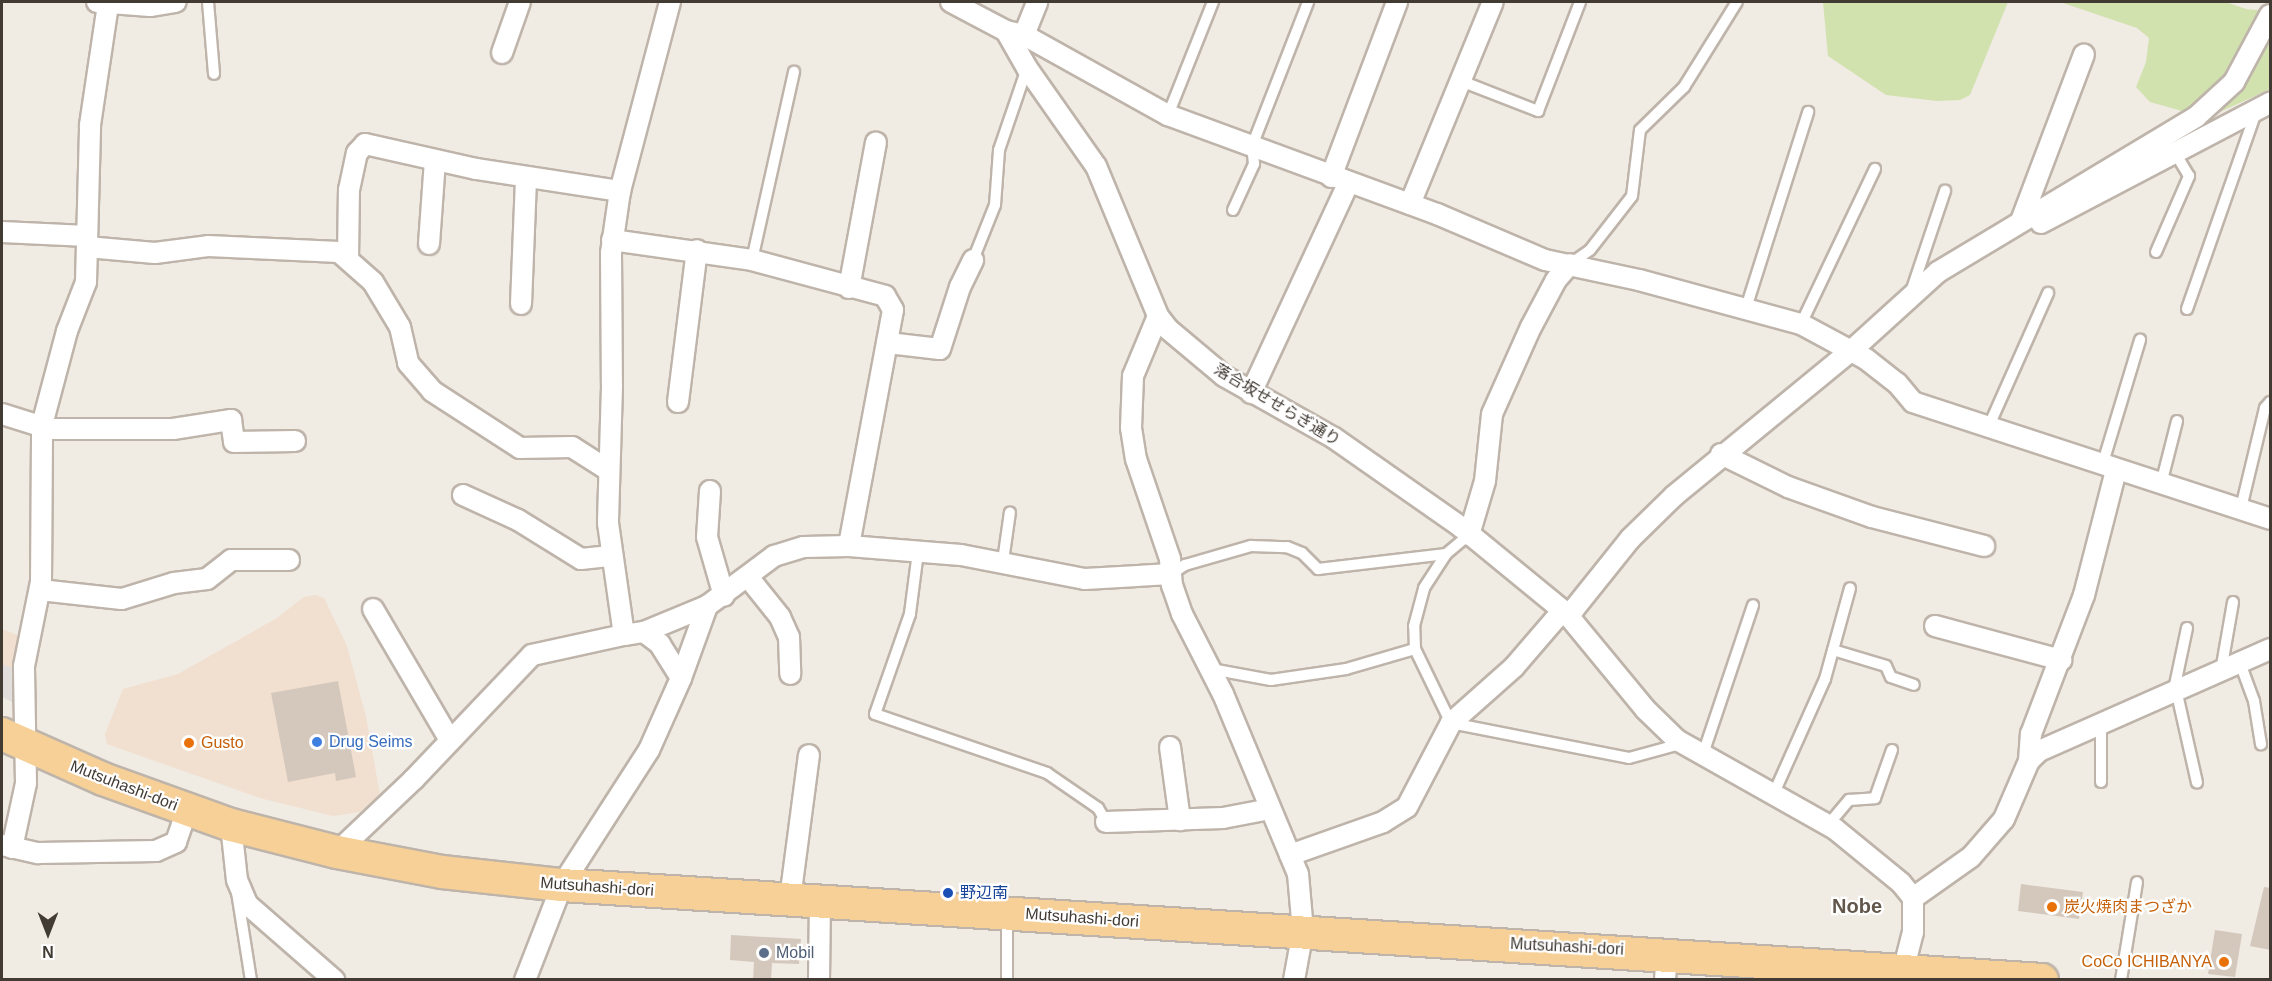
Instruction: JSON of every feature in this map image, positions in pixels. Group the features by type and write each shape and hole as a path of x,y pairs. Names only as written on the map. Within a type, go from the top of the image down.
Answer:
{"main road":[{"name":"Mutsuhashi-dori","path":"14,740 231,825 337,852 442,872 562,885 1303,931 1666,966 2042,980"}],"street":[{"path":"176,2 102,3 90,125 86,282 67,331 42,425 40,590 24,666 14,740 26,783 7,847 38,853 156,851 176,842 188,810"},
{"path":"502,53 520,2"},
{"path":"624,635 611,556 608,470 612,240 620,190 670,2"},
{"path":"955,2 1168,115 1340,181 1410,204 1545,260 1570,264 1801,324 1852,350 1897,383 1913,402 2109,468 2271,519"},
{"path":"1015,33 1037,2"},
{"path":"1251,393 1340,181 1397,2"},
{"path":"1410,204 1493,2"},
{"path":"1290,855 1383,822 1407,807 1451,723 1514,667 1557,617 1574,609 1630,539 1721,454 1852,350 1938,272 2196,117 2234,82 2271,15"},
{"name":"落合坂せせらぎ通り","path":"1015,33 1027,68 1096,166 1158,316 1196,355 1251,393 1334,438 1469,535 1566,613 1645,709 1684,743 1828,825 1901,883 1913,898"},
{"path":"2021,221 2084,54"},
{"path":"1938,272 2091,200 2264,106"},
{"path":"849,288 876,142"},
{"path":"348,259 349,190 357,153 365,144 526,177 620,190"},
{"path":"429,244 435,160"},
{"path":"521,304 526,177"},
{"path":"2,232 87,241 155,254 208,246 339,252 373,282 400,327 408,363 432,391 520,448 572,447 608,470"},
{"path":"612,240 696,250 752,260 885,297 894,310 849,546"},
{"path":"678,402 696,250"},
{"path":"888,343 940,350 960,287 973,260"},
{"path":"1469,535 1485,481 1492,414 1531,327 1556,280 1570,264"},
{"path":"1158,316 1132,376 1131,428 1136,459 1170,559 1171,574 1182,614 1211,669 1298,874 1303,931 1299,977"},
{"path":"2,414 50,429 173,429 231,420 234,442 295,441"},
{"path":"1721,454 1788,487 1872,517 1984,546"},
{"path":"1903,974 1913,932 1913,898 1971,857 2004,819 2029,761 2031,734 2084,595 2109,468"},
{"path":"710,491 706,537 724,596"},
{"path":"463,495 518,520 581,559 611,556"},
{"path":"337,852 532,655 644,632 707,606 788,550 849,546 918,552 1003,561 1085,579 1171,574"},
{"path":"40,590 122,598 174,583 207,579 231,560 289,560"},
{"path":"748,577 780,617 789,637 790,674"},
{"path":"525,980 562,885 649,750 681,678 707,606"},
{"path":"373,609 450,740"},
{"path":"1935,626 2061,660"},
{"path":"644,632 660,644 681,678"},
{"path":"2029,761 2039,751 2101,727 2271,650"},
{"path":"1170,747 1180,820"},
{"path":"790,899 809,755"},
{"path":"1106,822 1180,820 1270,809"},
{"path":"231,825 237,880 247,904 334,980"},
{"path":"819,980 820,901"}],"lane":[{"path":"208,2 214,74"},
{"path":"1168,115 1213,2"},
{"path":"1233,210 1254,164 1252,146 1308,2"},
{"path":"1461,81 1538,111 1580,2"},
{"path":"1570,264 1590,250 1632,196 1640,130 1684,87 1737,2"},
{"path":"973,260 995,205 999,150 1027,68"},
{"path":"752,260 794,72"},
{"path":"2187,309 2264,106"},
{"path":"1746,308 1808,112"},
{"path":"2156,252 2189,176 2176,154"},
{"path":"1801,324 1875,169"},
{"path":"1910,295 1945,191"},
{"path":"1988,428 2048,293"},
{"path":"2109,468 2140,340"},
{"path":"2241,508 2265,408 2271,402"},
{"path":"2162,484 2177,421"},
{"path":"1003,561 1011,512"},
{"path":"1469,535 1446,554 1418,604 1415,649 1451,723 1629,758 1684,743"},
{"path":"1171,574 1185,565 1251,546 1287,547 1302,553 1318,569 1446,554"},
{"path":"918,552 910,614 875,714 1047,773 1098,808 1106,822"},
{"path":"1774,793 1805,728 1833,650 1850,588"},
{"path":"2221,672 2233,602"},
{"path":"1703,754 1753,605"},
{"path":"2187,628 2175,692 2197,783"},
{"path":"1211,669 1271,680 1347,669 1415,649"},
{"path":"1833,650 1886,666 1891,677 1914,685"},
{"path":"2240,663 2254,701 2261,744"},
{"path":"2101,727 2101,782"},
{"path":"1828,825 1849,800 1875,798 1892,750"},
{"path":"237,880 238,908 251,980"},
{"path":"2121,980 2138,882"},
{"path":"1007,913 1007,980"}],"shaded area":[{"path":"315,595 324,598 347,646 366,717 380,795 360,812 333,816 260,798 107,744 105,734 123,689 178,674 277,618 304,597"},
{"path":"2,629 24,638 17,670 2,697"},
{"path":"2,664 17,670 18,705 2,697"}],"green space":[{"path":"1823,2 2008,2 1970,95 1960,100 1937,101 1886,95 1828,56"},
{"path":"2060,2 2226,2 2246,9 2270,11 2270,89 2207,118 2150,102 2136,87 2146,62 2149,38 2137,28"}],"building":[{"path":"338,681 356,777 336,781 335,773 288,782 271,693"},
{"path":"2021,884 2083,892 2079,919 2018,911"},
{"path":"2264,887 2271,888 2271,950 2250,946"},
{"name":"CoCo ICHIBANYA","path":"2215,930 2242,934 2235,977 2208,974"},
{"path":"731,935 801,939 799,964 772,963 771,980 753,980 754,962 730,960"}],"place":[{"name":"Drug Seims","path":"317,742"},
{"name":"Gusto","path":"189,743"},
{"name":"野辺南","path":"948,893"},
{"name":"炭火焼肉まつざか","path":"2052,907"},
{"name":"Mobil","path":"764,953"},
{"name":"CoCo ICHIBANYA","path":"2224,962"}],"district":[{"name":"Nobe","path":"1857,906"}]}
